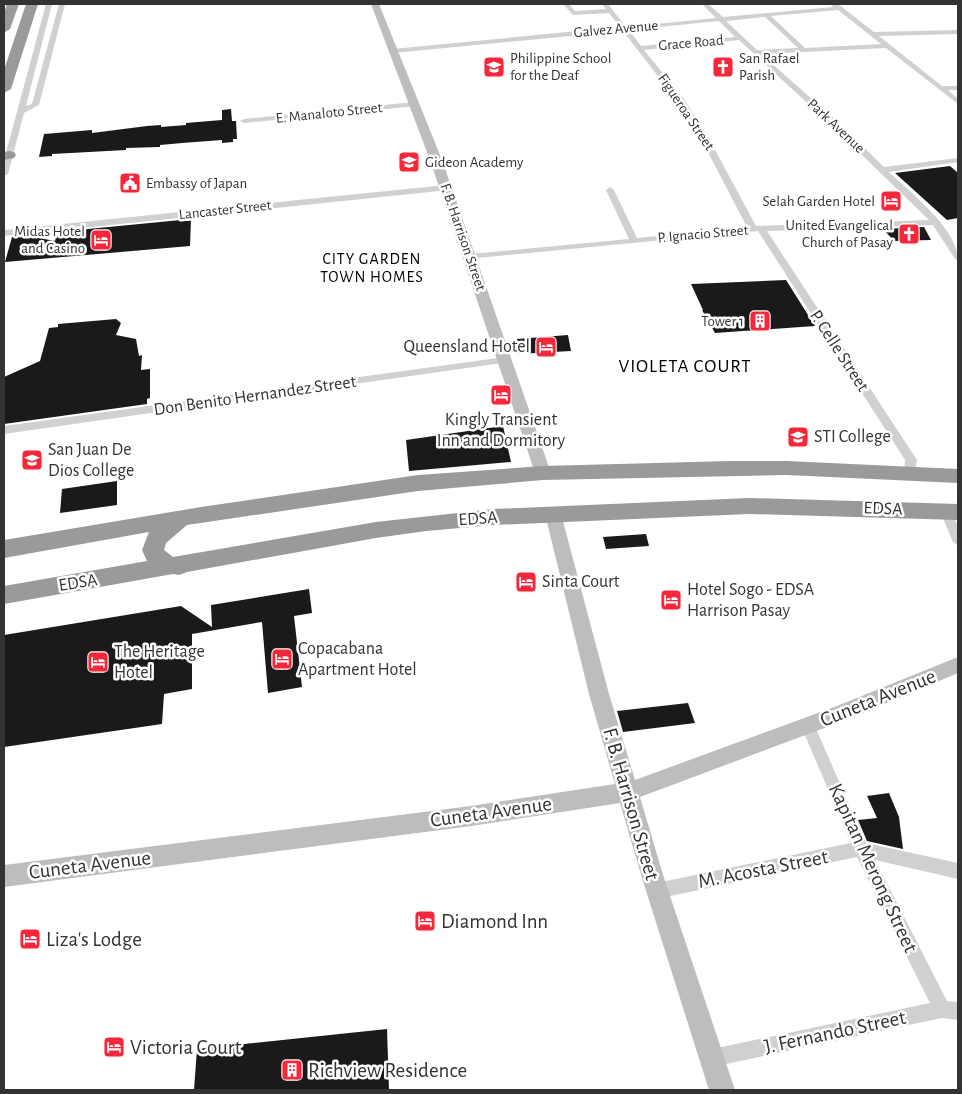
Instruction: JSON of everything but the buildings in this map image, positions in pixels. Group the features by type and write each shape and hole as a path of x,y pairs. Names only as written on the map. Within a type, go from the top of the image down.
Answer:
{"highway":[{"path":"4,29 13,4"},
{"path":"4,89 32,4"},
{"path":"23,32 42,30"},
{"name":"EDSA","path":"4,549 181,518 418,483 543,473 808,468 958,476"},
{"path":"872,508 902,506 916,500 917,496 914,487 904,473"},
{"name":"EDSA","path":"4,595 418,524 553,514 749,506 872,508 952,512"},
{"path":"181,518 161,534 153,544 153,550 159,561 165,564 182,565"}],"main road":[{"name":"F. B. Harrison Street","path":"375,4 446,188 543,473"},
{"name":"F. B. Harrison Street","path":"553,514 599,694 656,891 722,1090"},
{"name":"Cuneta Avenue","path":"4,876 471,816 628,792 808,726 958,665"}],"street":[{"path":"4,174 6,156 22,112 49,4"},
{"path":"22,112 35,105 62,4"},
{"path":"566,4 573,13 611,11"},
{"name":"Figueroa Street","path":"605,4 640,48 703,135 757,229"},
{"name":"Park Avenue","path":"705,4 936,222 958,257"},
{"path":"837,6 958,102"},
{"name":"Galvez Avenue","path":"393,51 766,15 837,6"},
{"path":"766,15 804,50"},
{"path":"874,34 958,32"},
{"name":"Grace Road","path":"640,48 740,38"},
{"path":"755,52 889,46"},
{"path":"941,88 958,88"},
{"name":"E. Manaloto Street","path":"244,121 414,104"},
{"path":"882,170 958,160"},
{"name":"Lancaster Street","path":"4,233 446,188"},
{"path":"610,190 634,240"},
{"name":"P. Ignacio Street","path":"470,257 757,229 936,222"},
{"name":"P. Celle Street","path":"757,229 911,460 904,473"},
{"name":"Don Benito Hernandez Street","path":"4,430 505,360"},
{"path":"952,512 958,540"},
{"name":"Kapitan Merong Street","path":"808,726 861,849 950,1010"},
{"name":"M. Acosta Street","path":"656,891 861,849 958,871"},
{"name":"J. Fernando Street","path":"712,1058 950,1010"}],"place":[{"name":"Philippine School for the Deaf","path":"494,67"},
{"name":"San Rafael Parish","path":"723,67"},
{"name":"Gideon Academy","path":"409,162"},
{"name":"Embassy of Japan","path":"130,183"},
{"name":"Selah Garden Hotel","path":"891,201"},
{"name":"United Evangelical Church of Pasay","path":"909,234"},
{"name":"Midas Hotel and Casino","path":"101,240"},
{"name":"Tower 1","path":"760,321"},
{"name":"Queensland Hotel","path":"546,347"},
{"name":"Kingly Transient Inn and Dormitory","path":"501,395"},
{"name":"STI College","path":"798,437"},
{"name":"San Juan De Dios College","path":"32,460"},
{"name":"Sinta Court","path":"526,582"},
{"name":"Hotel Sogo - EDSA Harrison Pasay","path":"671,600"},
{"name":"Copacabana Apartment Hotel","path":"282,659"},
{"name":"The Heritage Hotel","path":"98,662"},
{"name":"Diamond Inn","path":"425,921"},
{"name":"Liza's Lodge","path":"30,939"},
{"name":"Victoria Court","path":"114,1047"},
{"name":"Richview Residence","path":"292,1070"}],"district":[{"name":"CITY GARDEN TOWN HOMES","path":"372,268"},
{"name":"VIOLETA COURT","path":"685,366"}]}
